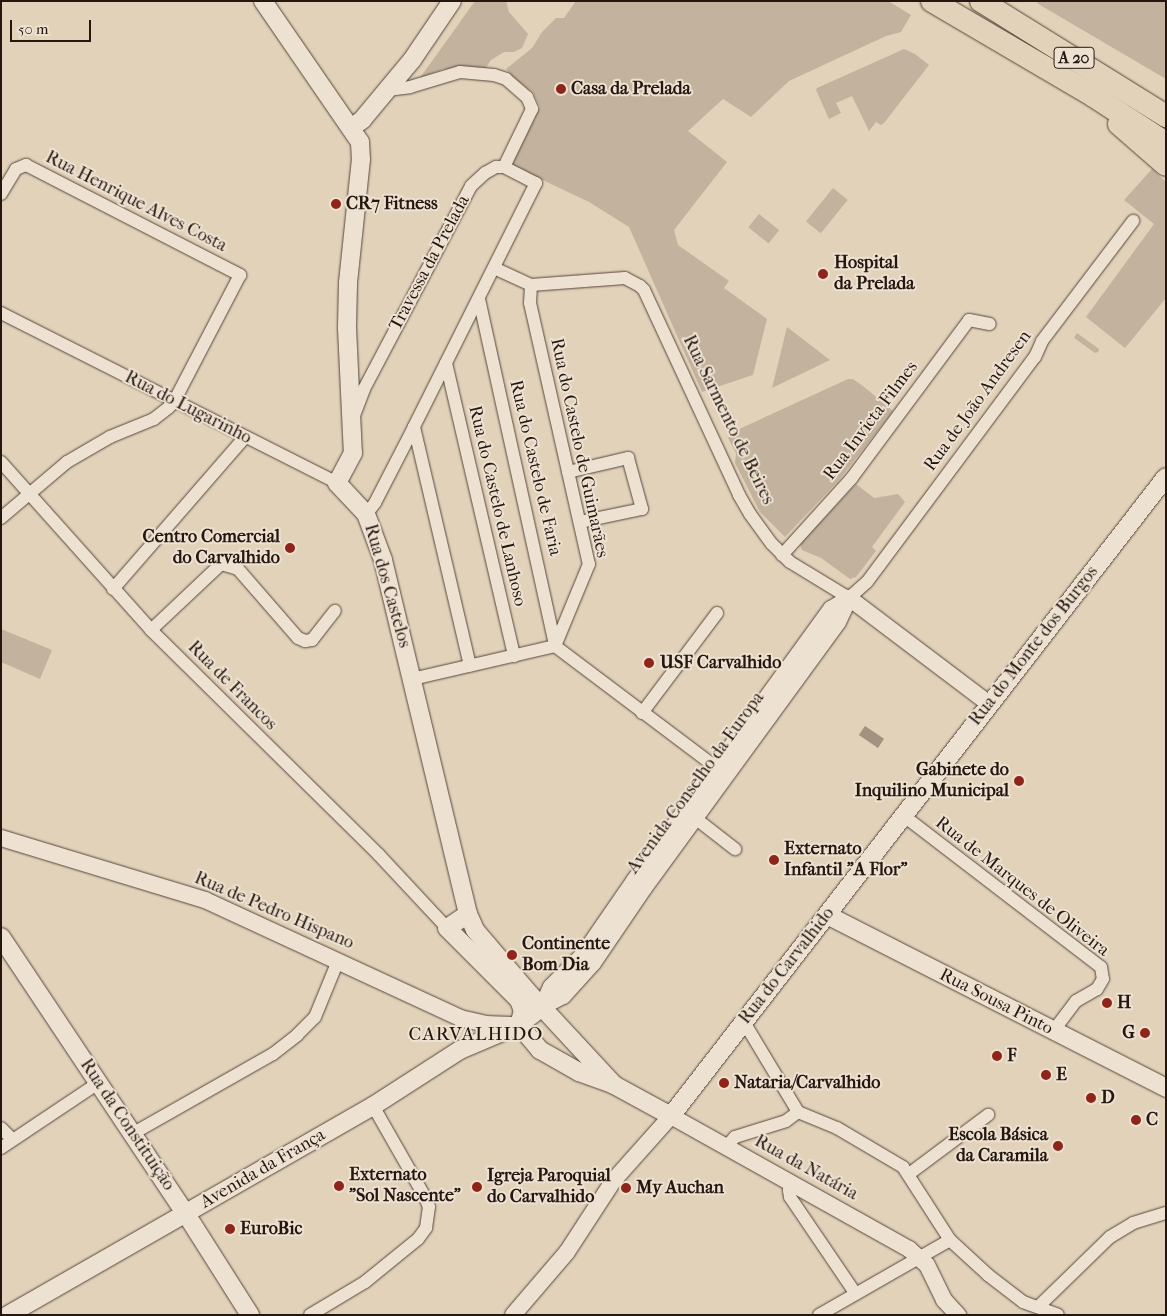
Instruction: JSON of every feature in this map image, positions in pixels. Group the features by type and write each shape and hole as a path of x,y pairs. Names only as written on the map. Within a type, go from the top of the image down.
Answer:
{"highway":[{"name":"A 20","path":"932,1 1092,95 1166,143"},
{"name":"A 20","path":"981,1 1166,116"},
{"path":"1092,95 1129,135 1166,164"}],"main road":[{"path":"263,1 351,128 360,142 362,151 348,283 348,373 354,453 337,483"},
{"path":"351,128 362,120 412,60 452,1"},
{"name":"Rua do Monte dos Burgos","path":"904,816 1166,477"},
{"name":"Rua do Lugarinho","path":"337,483 366,514"},
{"name":"Rua dos Castelos","path":"366,514 383,560 471,922"},
{"name":"Rua do Carvalhido","path":"671,1116 904,816"},
{"name":"Rua Sousa Pinto","path":"827,915 1054,1032 1163,1082"},
{"path":"453,934 467,932 471,922 542,1007 614,1085"},
{"path":"453,934 518,1000 523,1011 519,1025 540,1050 579,1072 614,1085 671,1116"},
{"name":"Rua da Constituição","path":"1,937 186,1214 250,1315"},
{"name":"Avenida da França","path":"8,1315 373,1106 460,1050 519,1025 542,1007"}],"street":[{"path":"387,90 410,87 460,72 494,74 506,79 527,97 532,109 504,167"},
{"name":"Rua Henrique Alves Costa","path":"1,194 16,169 26,165 240,275 174,402"},
{"name":"Rua dos Castelos","path":"366,514 375,503 536,183 504,167"},
{"name":"Travessa da Prelada","path":"352,420 364,389 466,193 485,173 504,167"},
{"name":"Rua de João Andresen","path":"850,598 863,586 1035,357 1042,342 1133,221"},
{"name":"Rua Sarmento de Beires","path":"494,268 531,285 624,278 635,282 644,290 739,495 772,544 782,555 850,598 989,704"},
{"name":"Rua do Castelo de Guimarães","path":"531,285 530,303 589,564 555,646"},
{"name":"Rua do Castelo de Faria","path":"479,299 555,646"},
{"name":"Rua do Lugarinho","path":"1,313 337,483"},
{"name":"Rua Invicta Filmes","path":"782,555 851,479 968,320 990,324"},
{"name":"Rua do Castelo de Lanhoso","path":"446,363 514,656"},
{"path":"1,518 28,494 82,452 110,437 154,419 174,402"},
{"path":"414,427 470,666"},
{"path":"113,589 245,437"},
{"path":"568,472 628,458 642,509 580,522"},
{"name":"Rua de Francos","path":"1,462 151,630 379,855 453,934"},
{"path":"151,630 220,564 238,569 298,638 305,641 312,640 335,612"},
{"name":"Avenida Conselho da Europa","path":"542,1007 551,987 584,956 721,771 831,609 850,598"},
{"path":"642,713 717,613"},
{"path":"412,679 555,646 721,771"},
{"name":"Avenida Conselho da Europa","path":"542,1007 563,996 593,963 695,818 721,771"},
{"name":"Rua de Marques de Oliveira","path":"904,816 1101,967 1103,979 1098,989 1076,1001 1054,1032"},
{"path":"695,818 735,849"},
{"name":"Rua de Pedro Hispano","path":"4,840 206,900 460,1018 485,1024 519,1025"},
{"path":"132,1134 273,1054 297,1035 315,1017 338,961"},
{"path":"460,1018 467,1039 460,1050"},
{"path":"744,1022 798,1112 860,1140 895,1161 910,1174 950,1240 988,1275 1023,1302 1041,1311 1058,1315"},
{"path":"1,1148 98,1083"},
{"path":"310,1315 378,1272 418,1238 426,1228 429,1207 425,1197 373,1106"},
{"path":"726,1146 735,1137 786,1121 798,1112"},
{"path":"910,1174 988,1114"},
{"path":"514,1315 567,1252 614,1180 671,1116"},
{"name":"Rua da Natária","path":"671,1116 921,1257"},
{"path":"1,1128 12,1140"},
{"path":"792,1183 789,1190 790,1197 856,1294"},
{"path":"1041,1311 1110,1237 1132,1223 1166,1213"},
{"path":"819,1315 950,1240"},
{"path":"921,1257 933,1274 944,1300 958,1315"}],"shaded area":[{"path":"475,1 506,1 509,12 528,34 522,48 514,52 504,52 491,60 485,69 469,67 443,69 420,78"},
{"path":"576,1 888,1 911,15 901,32 886,36 789,81 751,117 723,99 688,131 727,162 674,230 678,245 729,281 724,288 767,319 753,375 702,392 629,227 589,202 511,165 540,107 533,92 514,79 506,69 532,48 542,32 556,18 564,18"},
{"path":"1035,1 1166,1 1166,79 1040,5"},
{"path":"904,49 915,54 929,65 884,123 881,125 876,122 869,131 852,96 836,103 841,113 829,119 816,90 817,88"},
{"path":"1152,169 1166,182 1166,298 1125,348 1086,317 1154,224 1124,200"},
{"path":"833,188 848,200 821,233 806,221"},
{"path":"759,214 779,230 769,244 748,227"},
{"path":"787,327 830,360 772,388"},
{"path":"1077,333 1099,349 1098,352 1095,353 1074,338"},
{"path":"848,379 853,379 863,386 893,411 839,480 785,537 760,512 735,463 736,453 728,438 735,431"},
{"path":"856,484 874,498 898,494 905,502 872,547 876,551 856,577 850,579 821,558 802,550 800,544"},
{"path":"1,629 52,650 40,679 1,662"},
{"path":"865,726 884,739 878,748 859,735"}],"place":[{"name":"Casa da Prelada","path":"561,89"},
{"name":"CR7 Fitness","path":"336,204"},
{"name":"Hospital da Prelada","path":"823,274"},
{"name":"Centro Comercial do Carvalhido","path":"290,548"},
{"name":"USF Carvalhido","path":"649,663"},
{"name":"Gabinete do Inquilino Municipal","path":"1019,781"},
{"name":"Externato Infantil \"A Flor\"","path":"774,860"},
{"name":"Continente Bom Dia","path":"512,955"},
{"name":"H","path":"1107,1003"},
{"name":"G","path":"1145,1033"},
{"name":"F","path":"997,1056"},
{"name":"E","path":"1046,1075"},
{"name":"Nataria/Carvalhido","path":"724,1083"},
{"name":"D","path":"1091,1098"},
{"name":"C","path":"1136,1120"},
{"name":"Escola Básica da Caramila","path":"1058,1146"},
{"name":"Externato \"Sol Nascente\"","path":"339,1186"},
{"name":"Igreja Paroquial do Carvalhido","path":"477,1187"},
{"name":"My Auchan","path":"626,1188"},
{"name":"EuroBic","path":"230,1229"}],"district":[{"name":"CARVALHIDO","path":"476,1035"}]}
